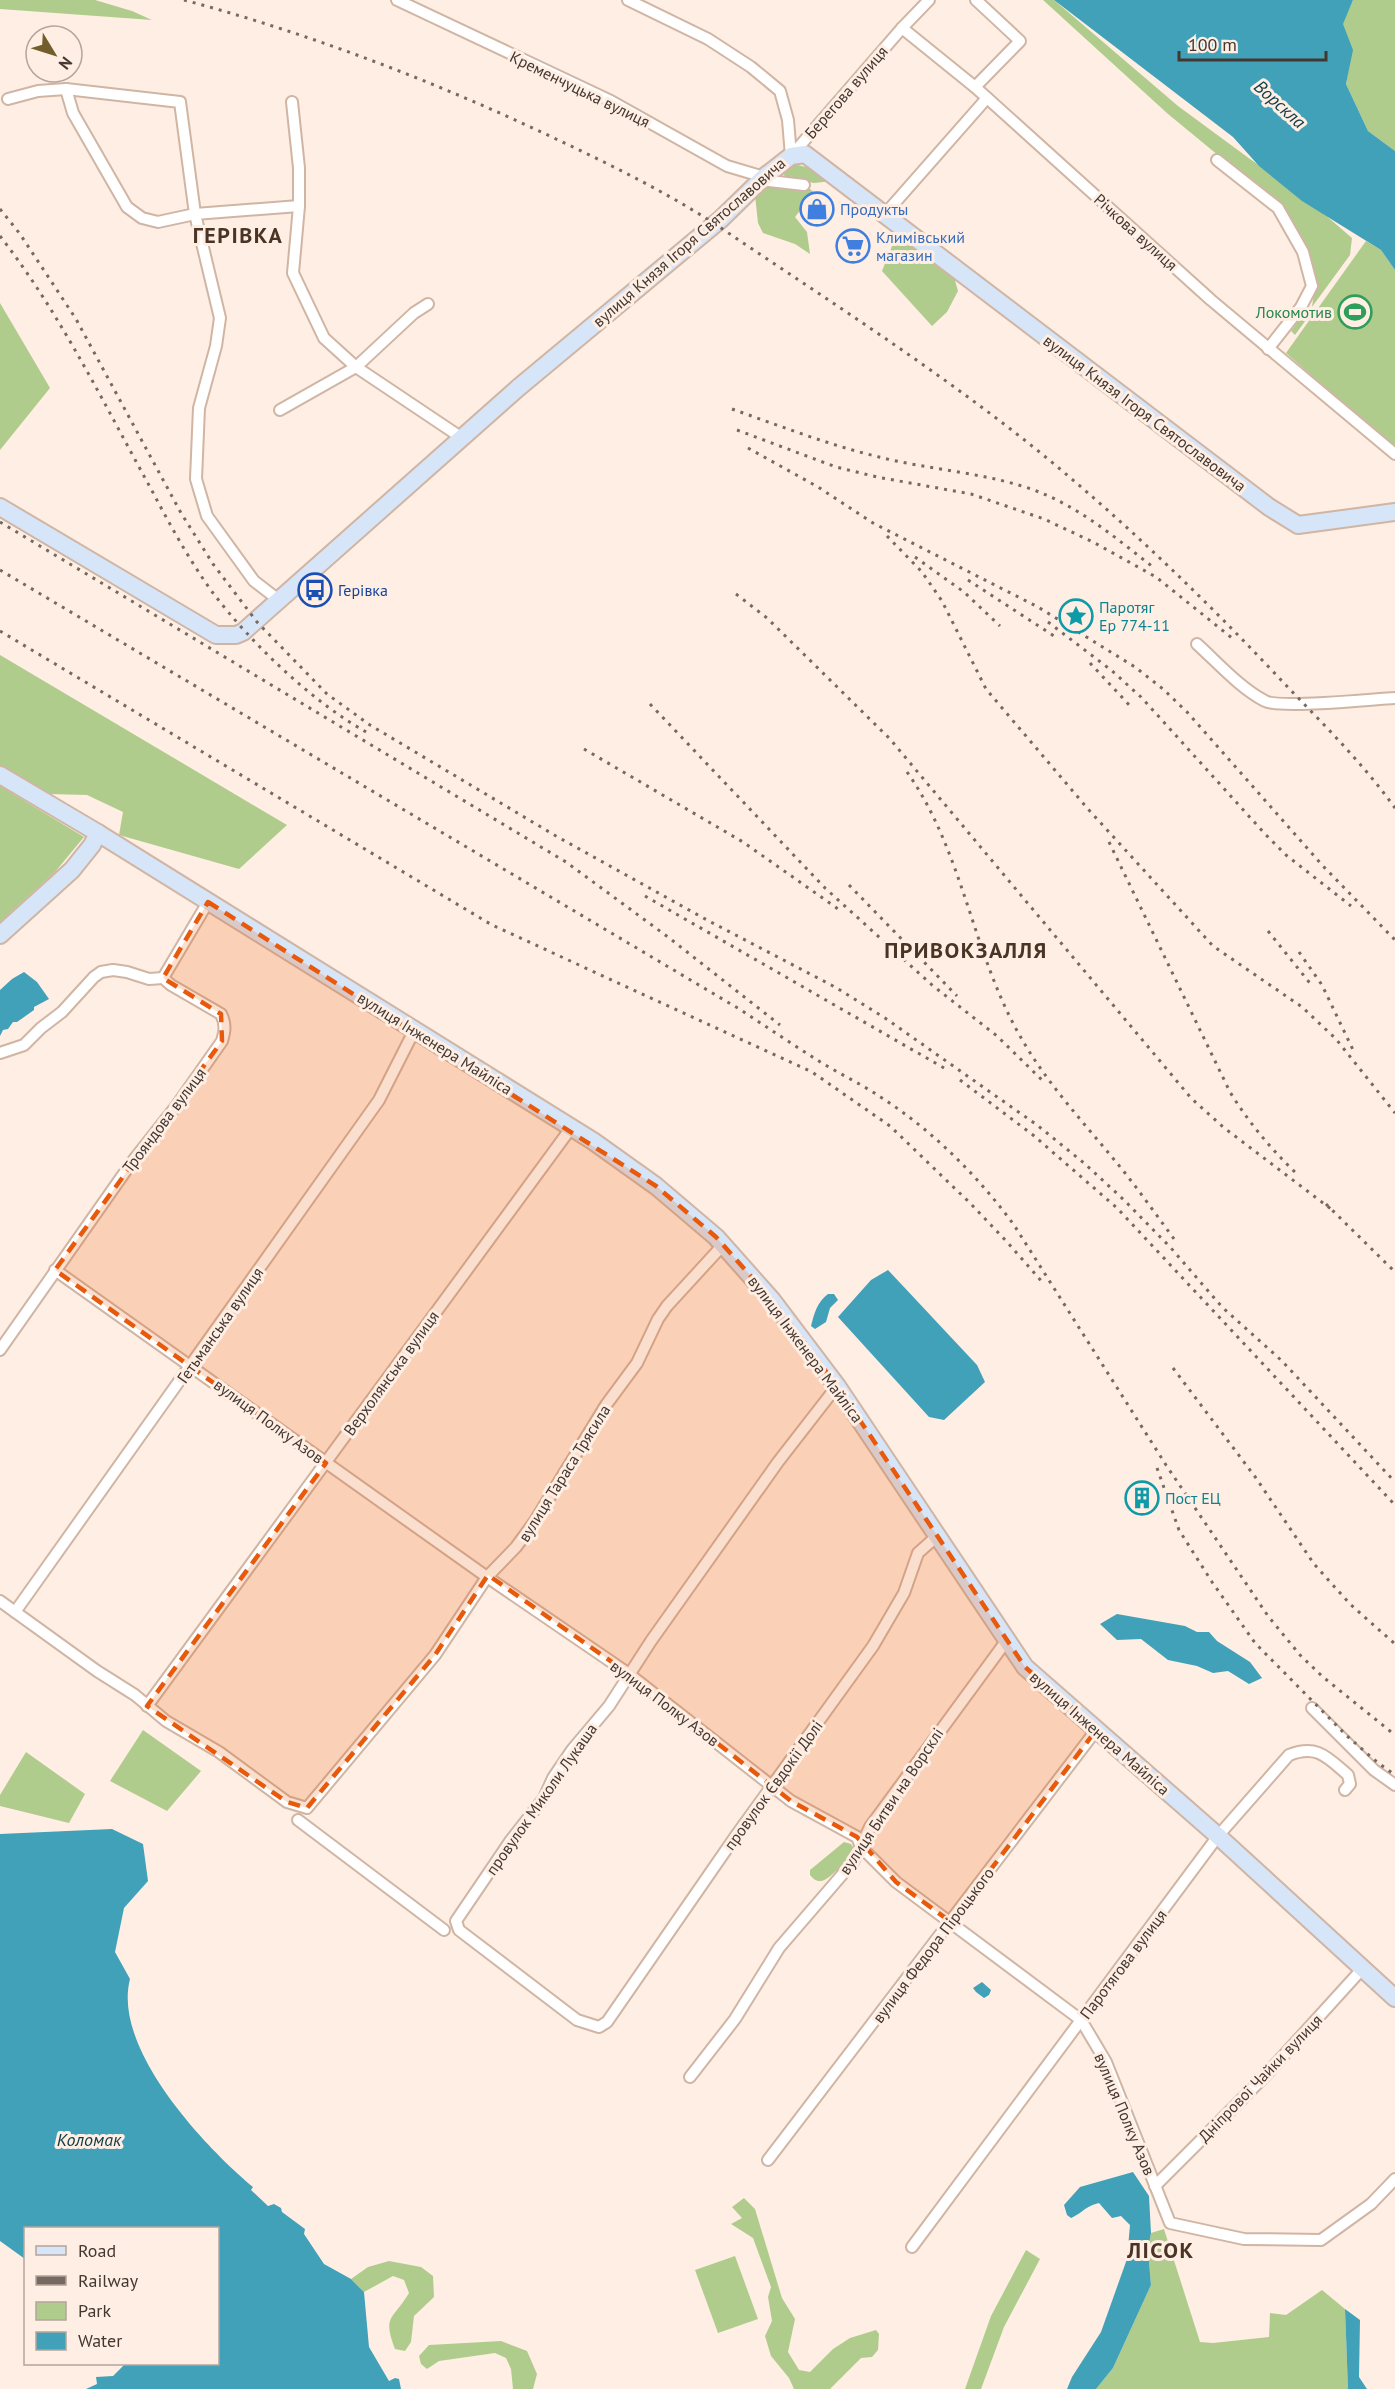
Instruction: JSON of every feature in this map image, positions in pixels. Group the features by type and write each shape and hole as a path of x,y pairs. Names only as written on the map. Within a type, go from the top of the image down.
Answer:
{"street":[{"name":"Кременчуцька вулиця","path":"397,0 611,101 727,166 763,178 804,185"},
{"path":"628,0 653,5 751,67 780,91 788,120 791,156"},
{"name":"Берегова вулиця","path":"791,156 902,27 929,0"},
{"path":"902,27 975,87 1020,41 976,0"},
{"name":"Річкова вулиця","path":"975,87 1268,349 1395,454"},
{"path":"8,99 38,91 66,89 180,102 195,214 220,318 216,346 199,408 196,479 207,516 254,581 280,601"},
{"path":"66,89 73,113 127,207 142,218 158,222 195,214 298,206"},
{"path":"885,214 987,98"},
{"path":"292,102 299,168 293,273 324,338 356,366 462,438"},
{"name":"вулиця Князя Ігоря Святославовича","path":"0,507 216,635 236,635 257,622 518,388 721,219 763,178 791,156 805,154 1269,507 1298,525 1395,512"},
{"path":"1217,160 1278,208 1303,252 1312,286 1301,307 1268,349"},
{"path":"280,410 356,366 428,304"},
{"path":"1197,644 1250,691 1268,703 1317,703 1395,698"},
{"name":"вулиця Інженера Майліса","path":"0,775 98,833 571,1128 656,1186 723,1245 772,1300 837,1386 1025,1667 1218,1836 1395,1998"},
{"path":"0,935 72,870 92,846 98,833"},
{"path":"0,1053 24,1045 62,1012 101,972 113,970 149,979 164,978 208,902"},
{"name":"Трояндова вулиця","path":"0,1350 55,1270 222,1041 225,1031 224,1021 220,1014 171,985 164,978"},
{"name":"Гетьманська вулиця","path":"15,1612 380,1100 414,1030"},
{"name":"Верхолянська вулиця","path":"147,1706 571,1128"},
{"name":"вулиця Тараса Трясила","path":"147,1706 166,1721 219,1752 287,1802 308,1808 435,1655 487,1577 516,1547 535,1521 606,1405 637,1363 658,1319 667,1306 723,1245"},
{"name":"вулиця Полку Азов","path":"55,1270 487,1577 629,1674 791,1801 857,1837 861,1847 896,1882 1081,2020 1106,2062 1170,2223 1244,2239 1321,2240 1371,2204 1395,2179"},
{"name":"провулок Миколи Лукаша","path":"599,2027 588,2025 567,2013 472,1941 459,1930 456,1921 511,1840 544,1798 561,1764 609,1706 778,1462 837,1386"},
{"name":"провулок Євдокії Долі","path":"599,2027 607,2022 735,1837 873,1646 904,1593 918,1553 936,1537"},
{"path":"0,1601 97,1671 135,1695 147,1706"},
{"name":"вулиця Битви на Ворсклі","path":"690,2077 735,2019 779,1948 853,1862 870,1827 1007,1640"},
{"path":"1312,1708 1374,1770 1395,1785"},
{"name":"вулиця Федора Піроцького","path":"768,2160 1097,1729"},
{"name":"Паротягова вулиця","path":"912,2247 1218,1836 1289,1755 1304,1749 1316,1751 1348,1775 1350,1784 1346,1790"},
{"path":"298,1820 444,1930"},
{"name":"Дніпрової Чайки вулиця","path":"1155,2186 1265,2076 1363,1968"}],"highlighted area":[{"path":"208,902 656,1186 716,1237 772,1300 837,1386 1025,1667 1097,1729 951,1922 896,1882 857,1837 791,1801 629,1674 488,1575 435,1655 307,1808 287,1802 147,1706 326,1463 55,1270 222,1041 221,1014 163,978"}],"green space":[{"path":"0,0 95,0 132,11 152,20 0,9"},
{"path":"1043,0 1054,0 1178,106 1301,194 1352,238 1350,255 1312,307 1316,278 1286,211 1168,114"},
{"path":"1353,0 1395,0 1395,151 1368,131 1346,84 1352,50 1342,24"},
{"path":"790,163 814,169 833,181 814,183 785,177 781,168"},
{"path":"770,185 810,189 818,196 812,195 795,217 807,232 810,254 795,244 763,233 758,223 755,195"},
{"path":"896,236 910,242 954,277 958,291 947,312 932,326 882,271"},
{"name":"Локомотив","path":"1366,241 1381,250 1395,270 1395,449 1286,353"},
{"path":"0,303 50,388 0,450"},
{"path":"1306,310 1311,313 1295,335 1291,331"},
{"path":"0,655 287,825 239,869 119,835 123,812 87,795 48,794 0,765"},
{"path":"0,786 84,837 55,872 0,922"},
{"path":"143,1730 201,1771 167,1811 110,1781"},
{"path":"26,1752 85,1794 69,1823 0,1806 0,1795"},
{"path":"844,1842 851,1844 854,1849 851,1858 841,1871 836,1871 820,1881 813,1879 810,1870"},
{"path":"744,2198 755,2209 782,2298 795,2319 788,2352 799,2370 810,2372 833,2349 850,2338 876,2330 879,2334 878,2350 872,2357 861,2358 830,2389 794,2389 789,2378 771,2356 765,2336 772,2321 768,2297 771,2287 753,2238 731,2224 742,2218 732,2207"},
{"path":"1164,2229 1200,2342 1213,2343 1269,2337 1270,2313 1286,2315 1322,2290 1345,2309 1348,2389 1096,2389 1113,2368 1151,2285 1148,2250 1151,2233"},
{"path":"1026,2250 1040,2259 1004,2327 981,2389 965,2389 991,2316"},
{"path":"735,2256 758,2319 718,2333 695,2270"},
{"path":"389,2261 421,2267 433,2276 434,2297 414,2316 411,2342 405,2351 395,2349 389,2330 391,2318 409,2293 404,2280 393,2276 364,2292 351,2279 368,2267"},
{"path":"501,2341 527,2351 537,2374 533,2389 513,2389 511,2369 506,2358 495,2353 439,2361 427,2369 421,2364 419,2356 429,2345"}],"water":[{"name":"Ворскла","path":"1054,0 1353,0 1343,24 1353,50 1346,84 1368,131 1395,151 1395,270 1381,250 1302,201 1259,166 1233,137"},
{"path":"24,972 37,982 49,999 34,1007 34,1010 17,1022 13,1022 8,1029 3,1030 0,1036 0,990"},
{"path":"888,1270 977,1365 985,1382 944,1420 929,1417 838,1317 871,1280"},
{"path":"828,1294 834,1294 838,1300 830,1308 826,1322 815,1329 811,1326 815,1313 821,1301"},
{"path":"1117,1614 1185,1626 1197,1632 1209,1632 1217,1641 1250,1662 1262,1678 1249,1684 1228,1671 1213,1673 1197,1666 1168,1660 1141,1639 1117,1640 1100,1624"},
{"name":"Коломак","path":"112,1829 143,1844 148,1881 124,1908 115,1952 130,1979 128,2006 135,2035 148,2064 166,2094 188,2121 211,2147 253,2187 251,2190 268,2206 274,2204 281,2208 282,2212 305,2229 304,2234 324,2264 351,2279 364,2292 369,2347 389,2381 399,2379 401,2389 86,2389 97,2384 96,2377 113,2376 124,2365 219,2365 219,2227 24,2227 24,2258 0,2241 0,1834"},
{"path":"982,1982 991,1990 984,1998 973,1988"},
{"path":"1133,2172 1149,2196 1151,2233 1148,2250 1151,2285 1113,2368 1096,2389 1067,2389 1072,2377 1101,2332 1127,2259 1130,2225 1121,2216 1112,2218 1099,2203 1071,2218 1067,2215 1064,2205 1080,2187"},
{"path":"1345,2309 1360,2320 1359,2377 1367,2389 1348,2389"}],"railway":[{"path":"184,0 279,28 419,79 509,117 616,168 715,224 959,390 1069,477 1132,532 1223,619 1340,742 1395,808"},
{"path":"0,209 20,234 76,319 181,513 213,564 257,622 327,694 370,725 556,836 707,920 835,987 885,1018 1037,1125 1084,1163 1124,1200 1171,1248 1222,1307 1282,1361 1395,1482"},
{"path":"0,236 22,265 61,327 172,528 213,593 264,652 305,689 368,733"},
{"path":"732,409 860,452 1001,480 1039,492 1084,516 1153,567"},
{"path":"737,430 836,467 971,494 1044,519 1093,542 1156,577 1232,638"},
{"path":"748,448 818,487 873,523 1038,607 1135,667 1187,712 1323,866 1395,940"},
{"path":"0,522 566,862 668,937 780,1025"},
{"path":"887,536 922,572 942,601 986,689 1088,809 1213,946 1302,1007 1336,1039 1395,1113"},
{"path":"915,557 964,592 1000,626"},
{"path":"0,570 741,1010 822,1063 875,1093 937,1140 970,1172 1014,1225 1166,1465 1268,1616 1300,1655 1323,1677 1395,1735"},
{"path":"968,580 1054,636"},
{"path":"736,594 767,618 890,739 1191,1098 1223,1127 1331,1209"},
{"path":"1048,622 1111,670 1141,697 1286,855 1351,906"},
{"path":"0,631 492,925 812,1072 890,1126 970,1203 1043,1283"},
{"path":"1090,663 1132,708"},
{"path":"650,704 825,888 932,985 997,1036 1044,1082"},
{"path":"584,749 743,842 841,911"},
{"path":"907,772 942,835 990,970 1020,1036 1043,1072 1125,1173 1177,1243"},
{"path":"1109,842 1230,1092 1261,1135 1297,1174"},
{"path":"849,885 957,996"},
{"path":"645,896 944,1068"},
{"path":"1268,931 1313,987"},
{"path":"1299,952 1322,985 1355,1054"},
{"path":"960,1080 1033,1135 1117,1208 1395,1505"},
{"path":"1326,1204 1395,1272"},
{"path":"1173,1368 1256,1478 1314,1564 1350,1604 1395,1644"},
{"path":"1157,1468 1179,1530 1255,1643 1347,1736 1395,1775"}],"place":[{"name":"Продукты","path":"817,209"},
{"name":"Климівський магазин","path":"853,246"},
{"name":"Локомотив","path":"1355,312"},
{"name":"Герівка","path":"315,590"},
{"name":"Паротяг Ер 774-11","path":"1076,616"},
{"name":"Пост ЕЦ","path":"1142,1498"}],"district":[{"name":"ГЕРІВКА","path":"238,235"},
{"name":"ПРИВОКЗАЛЛЯ","path":"966,950"},
{"name":"ЛІСОК","path":"1161,2250"}]}
